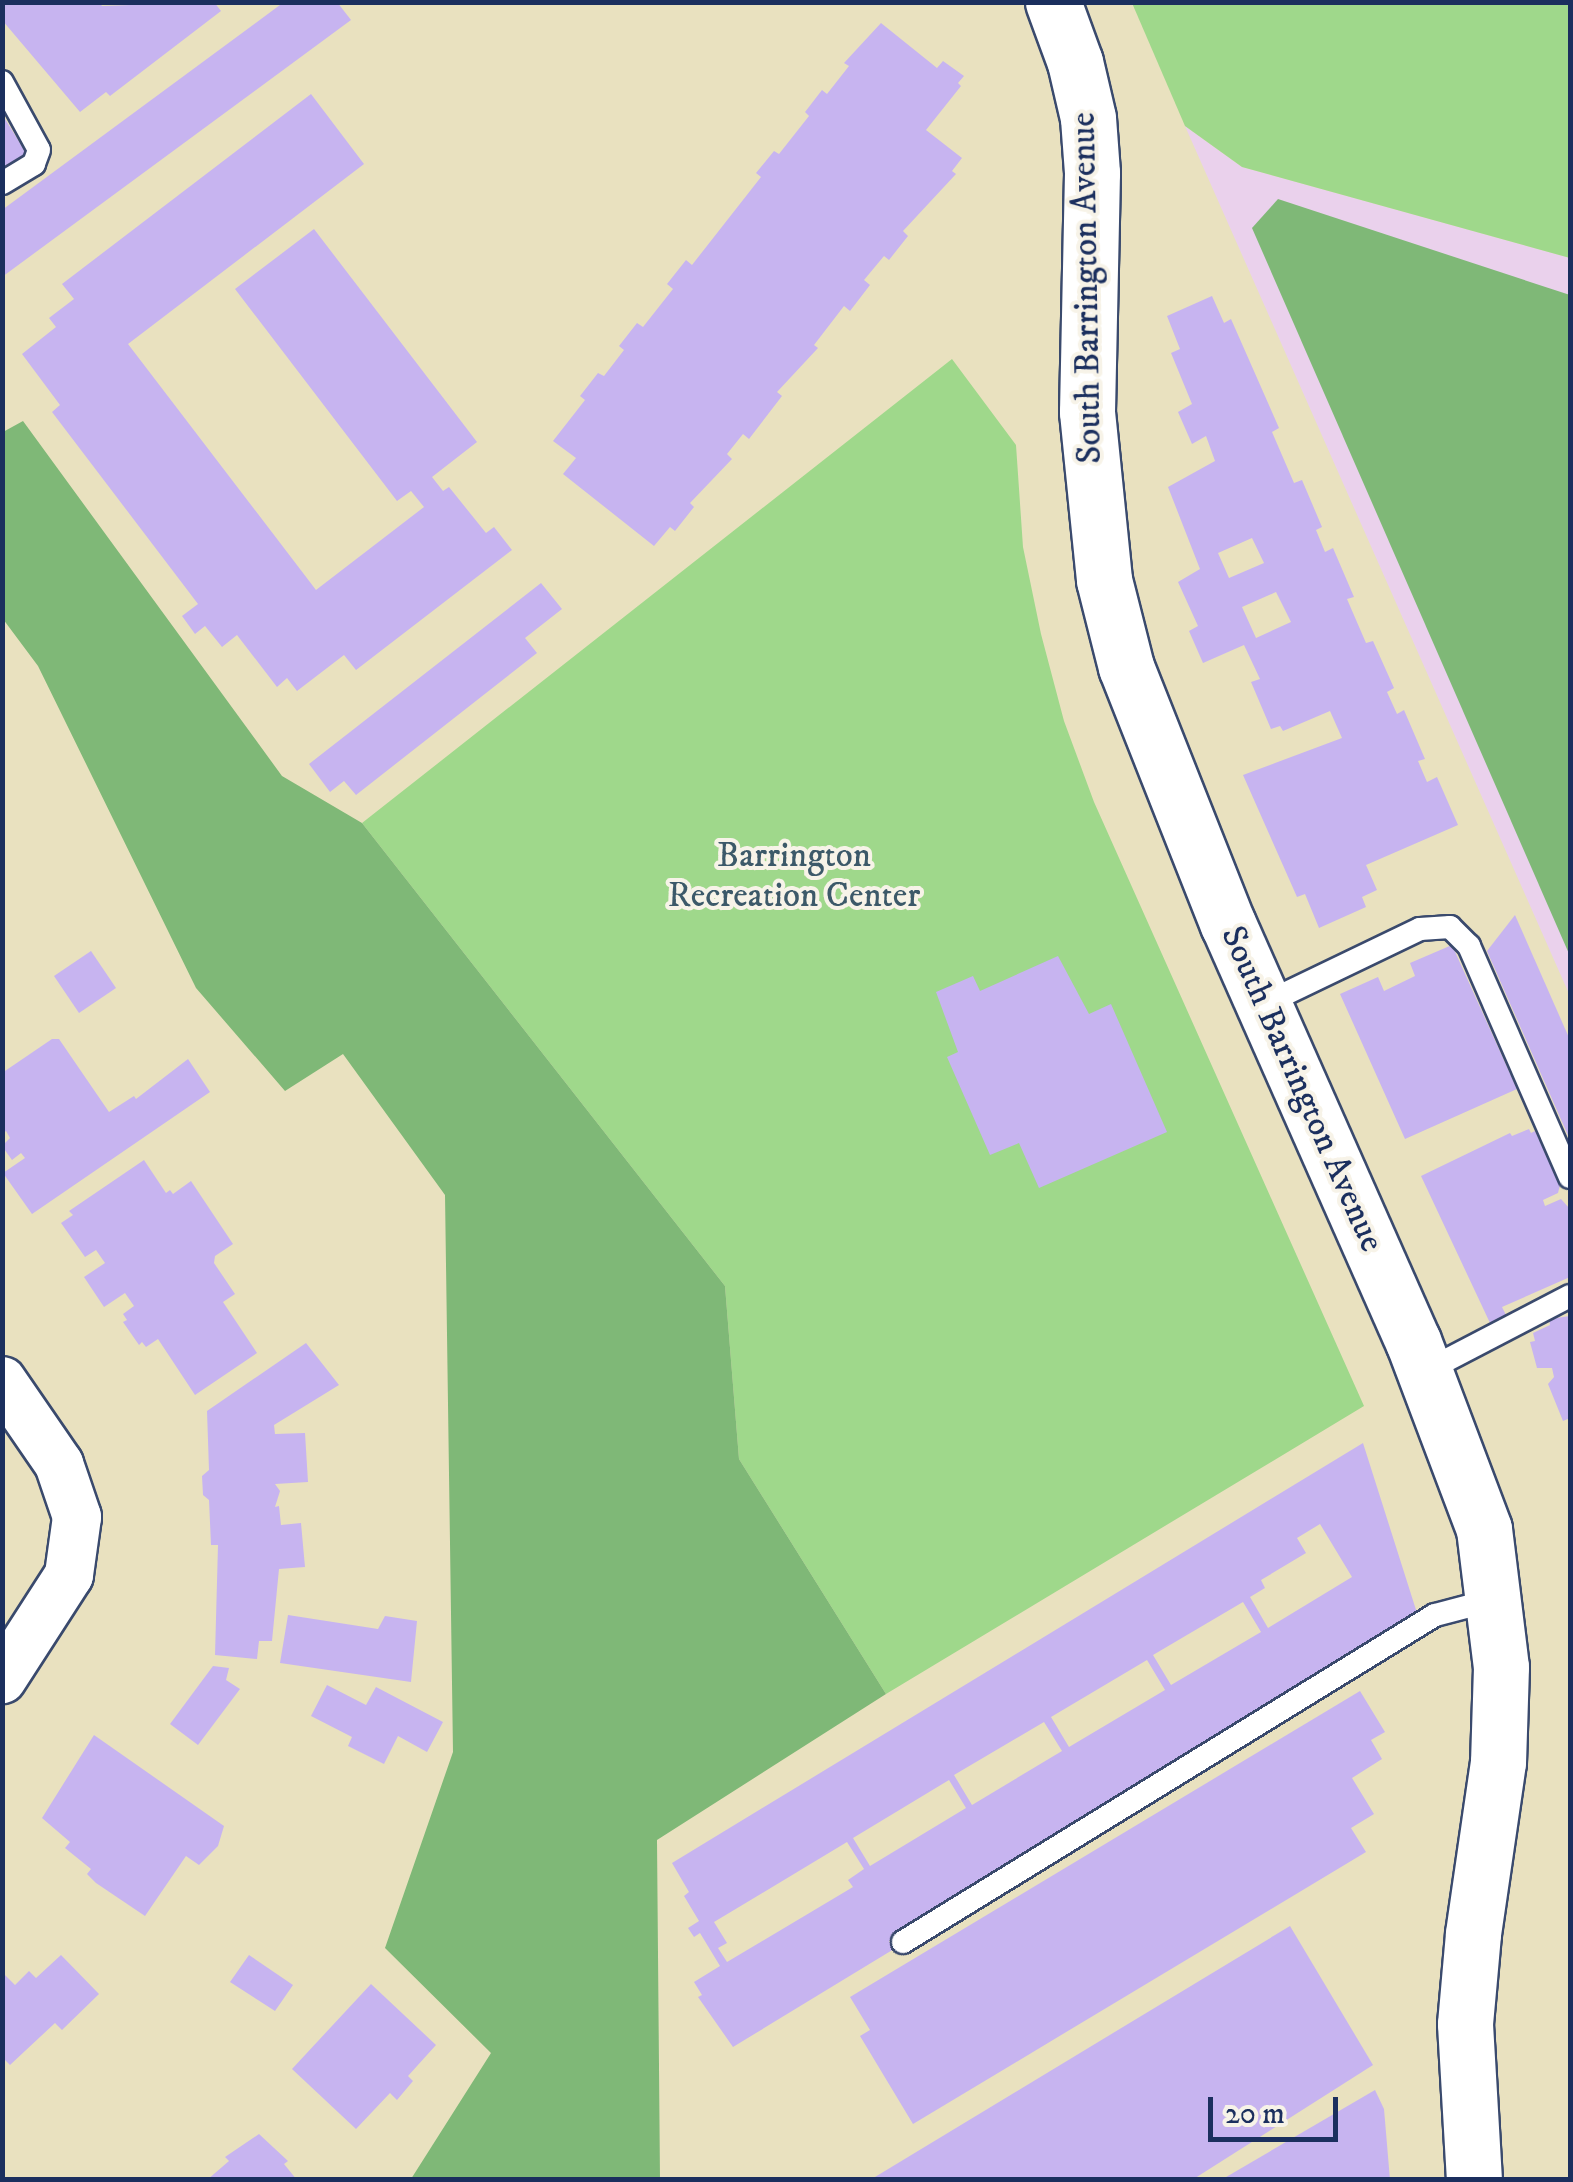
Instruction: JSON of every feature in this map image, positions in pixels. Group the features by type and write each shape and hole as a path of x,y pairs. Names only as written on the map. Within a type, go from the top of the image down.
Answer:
{"street":[{"name":"South Barrington Avenue","path":"1053,2 1075,62 1088,118 1092,173 1087,412 1104,580 1126,668 1264,1004 1426,1371 1484,1529 1496,1599 1501,1667 1498,1762 1472,1934 1465,2024 1474,2180"},
{"path":"2,1382 58,1464 76,1517 69,1574 2,1679"}],"lane":[{"path":"2,82 39,150 34,164 2,182"},
{"path":"1264,1004 1420,929 1450,928 1469,946 1570,1177"},
{"path":"1426,1371 1570,1296"},
{"path":"903,1942 1435,1615 1496,1599"}],"shaded area":[{"path":"1185,126 1242,167 1570,258 1570,996"}],"green space":[{"path":"1132,3 1570,3 1570,258 1242,167 1185,126"},
{"path":"1278,199 1570,295 1570,956 1252,228"},
{"name":"Barrington Recreation Center","path":"952,359 1016,445 1023,547 1041,634 1064,721 1094,802 1364,1406 886,1694 739,1459 725,1286 362,823"},
{"path":"23,421 282,776 362,823 725,1286 739,1459 886,1694 657,1840 660,2179 411,2179 491,2053 385,1948 453,1752 445,1195 343,1054 285,1091 196,988 38,666 3,619 3,432"}],"building":[{"path":"2,2 99,2 102,6 214,2 221,11 110,96 106,92 80,112 2,20"},
{"path":"284,2 337,2 351,20 2,277 2,210"},
{"path":"881,23 937,68 943,61 964,76 958,83 961,86 926,130 962,158 952,171 956,174 903,231 908,236 889,260 884,256 864,280 870,285 850,311 844,306 814,345 818,348 777,392 782,396 749,439 743,434 727,454 732,459 690,503 694,507 675,531 670,527 654,546 563,474 576,458 553,441 585,400 580,396 598,373 604,376 624,350 619,346 637,323 643,327 673,289 667,284 686,260 692,265 761,177 756,173 774,151 779,154 809,116 805,112 822,90 827,94 849,66 844,63"},
{"path":"311,94 364,164 128,344 316,590 424,507 411,491 397,501 235,289 314,229 477,442 432,477 443,491 449,487 486,533 494,527 512,550 356,670 344,655 297,691 287,678 277,687 237,635 222,647 205,626 195,634 182,616 198,604 52,412 60,405 22,354 56,327 49,318 74,299 62,284"},
{"path":"2,114 28,156 2,171"},
{"path":"1212,296 1224,323 1231,319 1279,428 1272,432 1294,483 1302,480 1322,527 1316,530 1325,552 1333,548 1354,597 1347,599 1366,643 1373,641 1394,688 1387,692 1397,714 1404,710 1425,759 1418,761 1427,782 1437,777 1458,825 1366,865 1377,890 1362,897 1366,907 1319,928 1305,894 1297,897 1243,775 1342,738 1330,711 1283,731 1280,726 1271,729 1251,682 1260,679 1244,645 1203,663 1189,631 1198,626 1178,582 1200,569 1168,487 1215,461 1206,436 1192,444 1178,412 1192,404 1171,353 1180,349 1167,316","holes":["1252,538 1264,563 1229,578 1218,553","1276,592 1291,622 1256,638 1242,607"]},
{"path":"541,583 562,609 525,638 537,653 356,795 344,781 330,792 309,764"},
{"path":"1515,915 1570,1040 1570,1140 1487,951"},
{"path":"1452,945 1517,1089 1405,1139 1340,994 1378,977 1384,991 1415,976 1410,963"},
{"path":"91,951 116,988 79,1013 54,976"},
{"path":"1058,956 1089,1014 1111,1004 1167,1132 1039,1188 1019,1143 990,1155 947,1057 958,1052 936,992 973,976 980,991"},
{"path":"52,1039 59,1039 109,1112 134,1096 136,1099 188,1059 210,1092 32,1214 3,1173 25,1158 21,1153 12,1160 2,1146 10,1138 6,1131 2,1134 2,1073"},
{"path":"1529,1129 1531,1133 1535,1131 1560,1185 1558,1193 1543,1200 1545,1206 1561,1199 1570,1209 1570,1277 1502,1307 1506,1315 1490,1323 1421,1176 1510,1133 1512,1136"},
{"path":"144,1160 166,1193 170,1190 173,1194 191,1181 233,1244 215,1256 214,1263 235,1294 223,1302 257,1353 195,1395 158,1339 146,1347 142,1342 139,1345 123,1322 127,1320 123,1314 134,1306 125,1293 104,1307 84,1277 105,1263 96,1250 85,1257 61,1223 73,1215 69,1211"},
{"path":"1570,1316 1570,1418 1563,1421 1548,1384 1554,1377 1552,1368 1537,1368 1530,1342 1535,1341 1533,1333 1550,1325 1549,1319"},
{"path":"306,1343 339,1385 274,1425 275,1434 305,1433 308,1482 275,1484 280,1491 275,1507 279,1506 281,1525 301,1523 305,1567 279,1569 272,1641 259,1641 257,1659 215,1655 218,1545 211,1545 209,1500 203,1495 202,1476 209,1470 207,1411"},
{"path":"1363,1443 1417,1613 1307,1679 1311,1685 889,1941 894,1949 733,2047 698,1997 702,1995 694,1982 720,1966 700,1933 694,1937 688,1928 699,1921 684,1896 689,1892 672,1863","holes":["1320,1524 1352,1577 1268,1628 1250,1597 1265,1588 1261,1580 1306,1553 1297,1538","1243,1602 1261,1632 1171,1685 1153,1655","1147,1660 1165,1690 1069,1747 1051,1717","1044,1722 1062,1751 972,1805 954,1775","949,1780 966,1808 870,1866 853,1838","847,1842 864,1869 848,1880 853,1887 727,1962 718,1948 727,1943 714,1922"]},
{"path":"288,1615 378,1629 385,1616 417,1621 411,1682 280,1663"},
{"path":"213,1666 229,1668 226,1680 240,1689 198,1745 170,1724"},
{"path":"327,1685 366,1705 376,1687 443,1722 427,1752 398,1736 384,1764 348,1746 352,1737 311,1716"},
{"path":"1360,1691 1385,1732 1371,1740 1382,1759 1352,1778 1374,1814 1351,1828 1366,1852 913,2124 860,2036 870,2030 850,1997"},
{"path":"94,1735 224,1826 218,1846 199,1865 186,1856 145,1916 96,1883 87,1874 91,1869 65,1848 70,1842 42,1818"},
{"path":"1290,1926 1373,2065 1192,2180 870,2180"},
{"path":"61,1955 99,1994 62,2030 55,2023 10,2065 2,2057 2,1972 15,1985 29,1971 36,1978"},
{"path":"249,1955 293,1985 275,2011 230,1982"},
{"path":"371,1984 436,2045 408,2076 413,2081 397,2100 390,2093 356,2129 292,2069"},
{"path":"1375,2090 1384,2109 1390,2180 1221,2180"},
{"path":"259,2134 288,2161 284,2164 297,2180 207,2180 229,2161 225,2157"}]}
